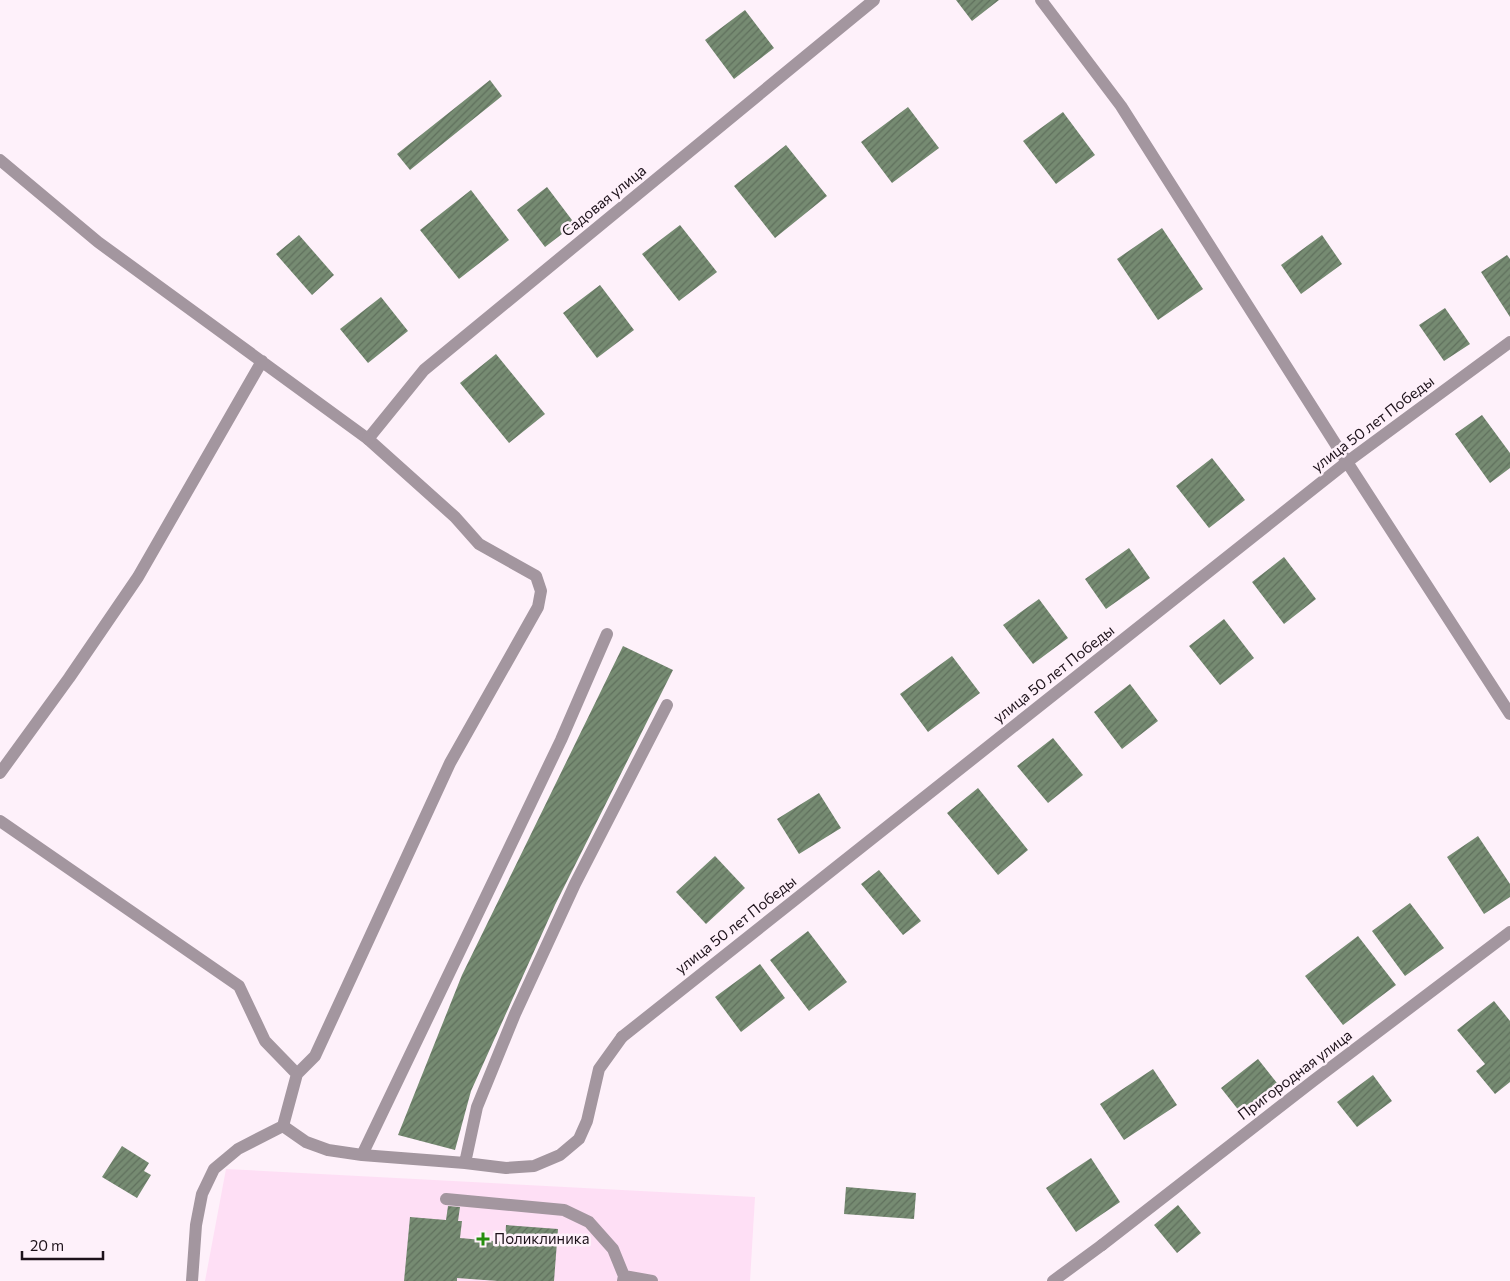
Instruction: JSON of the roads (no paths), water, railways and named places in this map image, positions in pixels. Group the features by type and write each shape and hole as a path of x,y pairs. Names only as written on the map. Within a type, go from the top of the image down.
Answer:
{"street":[{"name":"Садовая улица","path":"368,439 424,370 874,0"},
{"path":"1042,0 1121,106 1510,714"},
{"path":"0,160 98,242 368,439 455,517 479,544 536,576 542,591 538,607 450,763 315,1056 297,1074 283,1126 238,1149 214,1169 202,1194 196,1225 192,1281"},
{"name":"улица 50 лет Победы","path":"283,1126 306,1142 328,1150 362,1155 506,1168 534,1166 560,1155 579,1138 588,1121 599,1069 622,1037 1347,462 1510,342"},
{"path":"0,772 138,577 262,361"},
{"path":"362,1155 560,740 607,634"},
{"path":"465,1163 477,1108 515,1014 575,884 668,705"},
{"path":"0,820 239,986 265,1041 297,1074"},
{"name":"Пригородная улица","path":"1053,1281 1510,932"},
{"path":"446,1199 564,1210 589,1222 612,1249 623,1279 652,1281"}],"place":[{"name":"Поликлиника","path":"483,1239"}]}
